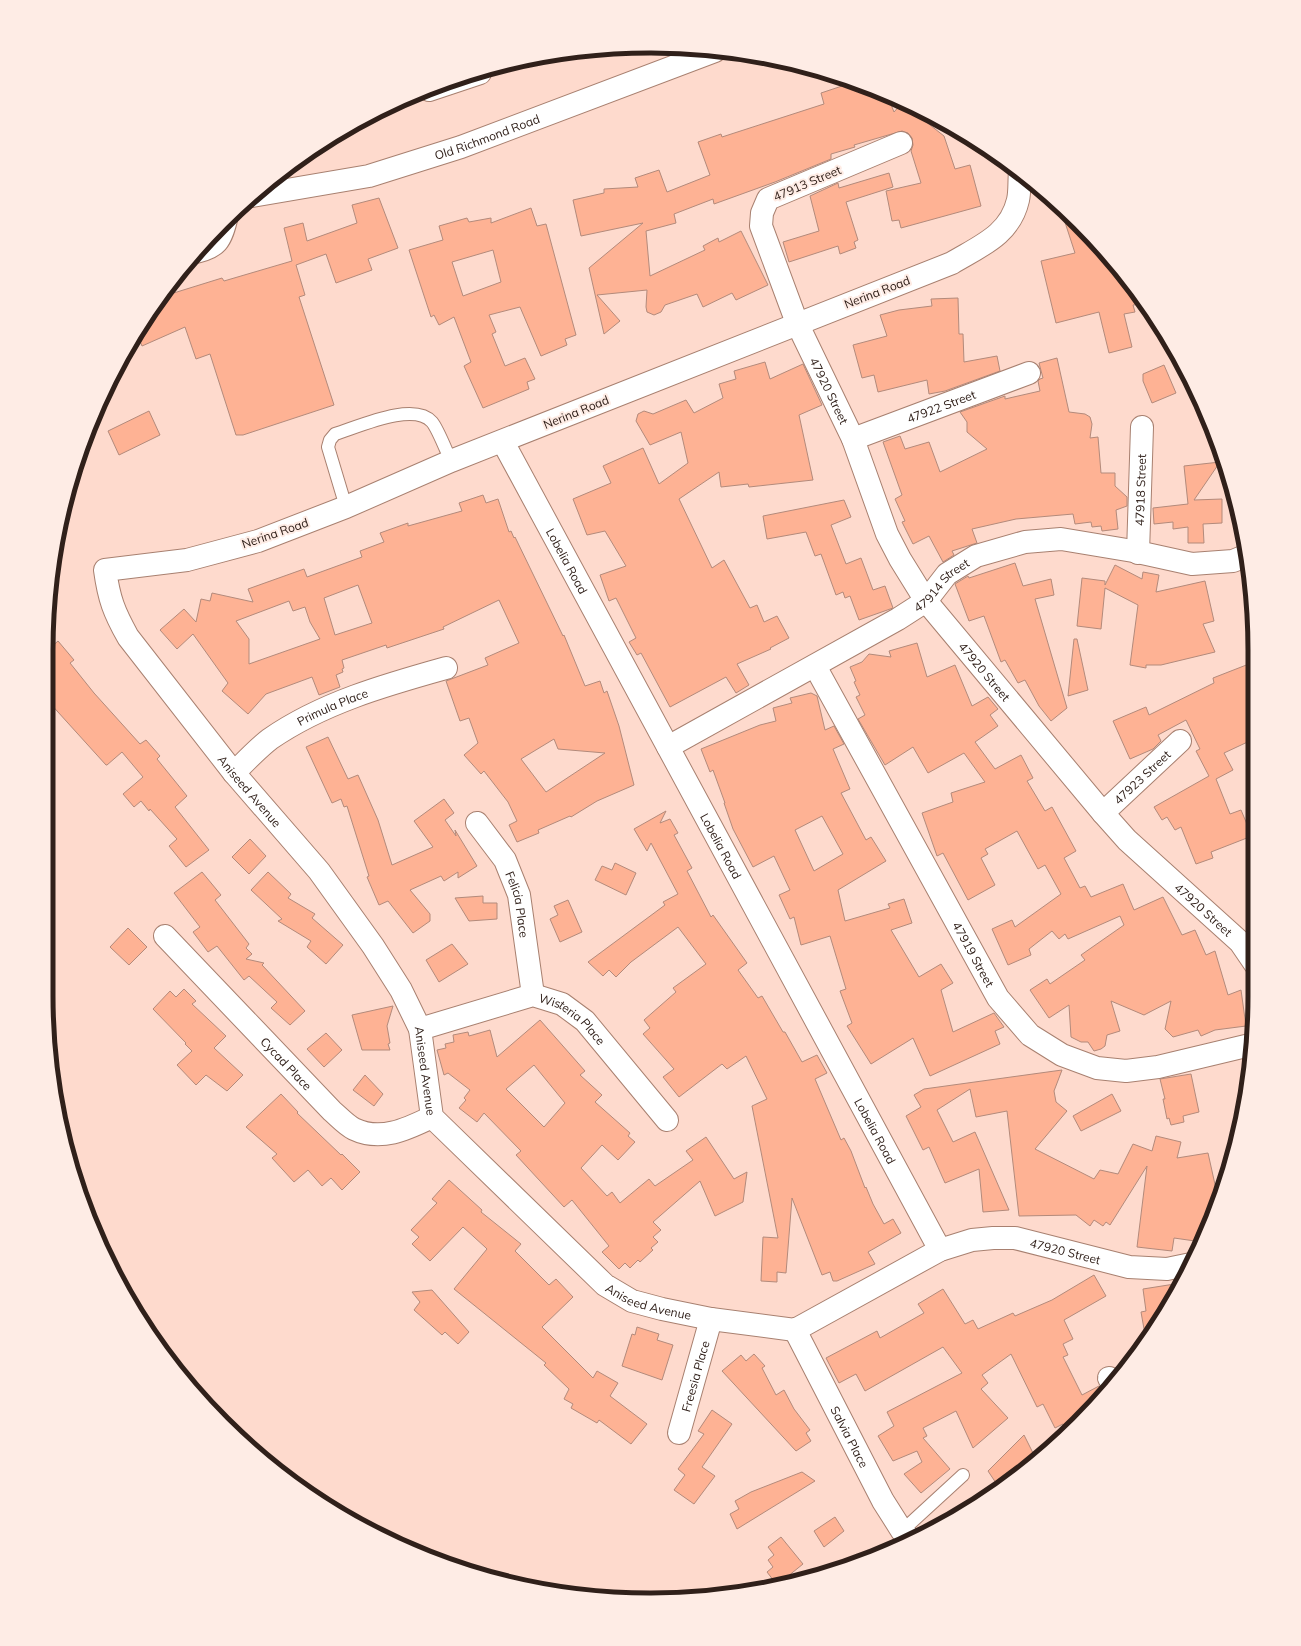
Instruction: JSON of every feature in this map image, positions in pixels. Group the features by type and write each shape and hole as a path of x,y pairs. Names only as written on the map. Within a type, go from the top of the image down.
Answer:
{"street":[{"name":"Old Richmond Road","path":"266,194 369,176 461,147 703,55"},
{"name":"47913 Street","path":"797,323 761,226 762,213 768,199 900,143"},
{"name":"Nerina Road","path":"105,570 187,560 258,541 346,507 451,462 797,323 952,263 999,234 1010,220 1018,200 1019,180"},
{"name":"47920 Street","path":"797,323 853,440 887,534 900,559 926,601 1127,840 1240,942 1248,954"},
{"name":"47922 Street","path":"853,440 1029,373"},
{"name":"47918 Street","path":"1138,552 1142,427"},
{"name":"Lobelia Road","path":"502,442 940,1250"},
{"name":"47914 Street","path":"668,747 898,619 926,601 947,574 976,556 1024,542 1061,540 1138,552 1192,564 1233,562 1241,558"},
{"name":"Aniseed Avenue","path":"105,570 108,594 116,616 128,637 234,773 319,871 369,939 401,990 420,1029 432,1118 605,1285 632,1301 711,1319 795,1330"},
{"name":"47919 Street","path":"815,666 998,998 1030,1035 1062,1055 1097,1068 1126,1071 1179,1063 1246,1046"},
{"name":"Primula Place","path":"234,773 269,740 298,722 333,705 383,686 446,668"},
{"name":"47923 Street","path":"1103,813 1180,741"},
{"name":"Felicia Place","path":"477,823 505,860 519,895 533,996"},
{"name":"Cycad Place","path":"165,936 332,1111 353,1129 371,1135 387,1135 432,1118"},
{"name":"Wisteria Place","path":"420,1029 533,996 562,1004 586,1021 667,1120"},
{"name":"47920 Street","path":"940,1250 972,1240 1015,1238 1129,1267 1167,1269 1183,1266"},
{"path":"795,1330 940,1250"},
{"name":"Freesia Place","path":"679,1433 711,1319"},
{"name":"Salvia Place","path":"795,1330 883,1501 906,1535"}],"lane":[{"path":"204,254 214,251 223,243 228,236 230,226"},
{"path":"346,507 328,447 330,440 335,434 395,415 411,413 422,415 432,422 451,462"},
{"path":"906,1535 963,1475"}],"building":[{"path":"844,85 891,103 894,112 898,107 922,119 944,136 955,169 970,165 981,206 901,228 899,220 892,221 886,191 921,183 911,151 913,145 912,138 908,133 902,131 854,145 855,147 831,154 831,159 775,182 714,204 713,199 674,214 676,223 646,231 650,276 705,250 703,246 718,238 719,242 741,231 768,285 736,300 732,293 703,307 697,294 665,305 661,312 654,315 647,312 647,290 597,295 620,321 604,334 589,268 643,223 581,236 573,200 604,193 604,189 638,187 635,178 659,170 667,192 710,175 698,142 721,134 722,137 824,104 821,93"},
{"path":"889,173 893,187 846,202 858,240 854,242 856,248 840,254 838,246 789,262 783,242 819,231 810,196 838,183 839,188"},
{"path":"379,198 398,248 368,259 372,270 336,283 326,254 296,265 305,295 299,297 334,405 243,435 236,435 210,354 196,359 185,327 142,346 140,341 171,294 222,278 224,281 292,261 284,228 303,223 307,241 357,223 352,205"},
{"path":"531,208 537,226 546,224 576,335 565,339 567,345 541,356 520,307 489,315 496,332 492,334 505,366 525,358 535,379 527,382 529,389 483,408 464,366 471,362 454,317 439,325 434,315 431,317 409,250 443,240 439,226 467,218 469,222 491,218 491,223","holes":["493,250 501,282 463,296 452,262"]},
{"path":"1064,220 1100,257 1125,287 1137,305 1133,305 1135,312 1124,314 1132,347 1109,353 1099,312 1056,323 1041,261 1075,253"},
{"path":"958,298 959,334 963,334 964,362 997,356 1000,371 945,391 929,394 927,380 878,392 874,375 862,378 853,345 887,336 880,315 899,310 932,306 931,299"},
{"path":"1057,358 1069,412 1085,414 1090,417 1092,424 1090,438 1098,437 1101,473 1115,473 1115,486 1127,497 1127,506 1116,510 1118,529 1102,531 1101,526 1092,527 1091,522 1075,524 1073,514 1016,519 972,529 977,543 952,551 954,555 943,562 929,536 913,544 902,522 905,521 895,499 902,495 883,442 900,436 905,449 929,442 940,472 987,449 967,432 967,422 960,412 1005,396 1005,399 1040,391 1038,381 1043,378 1039,363"},
{"path":"765,362 770,379 803,364 822,405 799,415 813,480 749,487 748,484 721,487 719,472 679,499 712,568 724,560 750,608 757,605 764,622 777,616 789,638 770,648 771,649 737,664 749,685 736,693 726,677 670,707 641,653 637,655 629,642 636,638 616,598 609,601 600,575 626,566 605,531 587,535 573,499 611,483 603,466 643,448 659,484 688,463 681,432 650,445 636,421 638,414 644,411 653,414 686,400 694,413 723,398 719,384 736,379 734,371"},
{"path":"1164,365 1176,393 1152,403 1143,381 1143,374"},
{"path":"149,411 160,435 119,455 108,431"},
{"path":"1217,462 1218,465 1194,500 1222,499 1222,523 1203,524 1204,543 1188,543 1188,527 1173,529 1173,522 1154,524 1153,508 1188,504 1184,466"},
{"path":"483,495 486,503 498,499 509,532 511,531 514,538 515,537 563,636 564,635 585,686 600,681 604,693 607,691 619,726 634,785 597,801 571,817 570,816 538,830 539,833 517,842 509,825 517,821 508,802 484,771 481,774 464,755 478,743 469,718 460,721 446,681 488,665 485,658 519,643 499,600 443,627 444,629 387,648 386,645 342,660 344,668 342,669 343,672 336,675 340,687 319,695 312,677 266,694 248,714 222,691 228,683 193,634 177,649 160,630 184,609 196,622 201,599 210,601 212,593 253,602 248,589 304,569 307,577 362,557 360,551 384,542 380,533 408,523 408,526 462,511 459,503","holes":["358,585 372,623 335,635 324,598","289,601 293,611 305,607 310,622 320,639 249,664 249,639 236,621","554,739 558,749 605,753 546,792 521,759"]},
{"path":"844,500 851,517 831,525 846,564 861,558 873,590 885,586 893,608 859,620 850,596 845,598 843,592 836,595 821,554 815,556 806,532 767,539 763,516"},
{"path":"1015,563 1023,586 1051,579 1054,595 1035,599 1067,708 1051,721 1039,706 1025,680 1018,683 1005,660 1001,662 984,616 969,621 955,584 968,576 969,578"},
{"path":"1115,565 1142,579 1143,572 1159,575 1156,592 1205,581 1214,621 1203,624 1215,652 1161,665 1146,665 1146,668 1130,665 1138,605 1105,588 1101,629 1077,626 1082,578 1105,581 1105,585"},
{"path":"1074,639 1077,639 1088,690 1068,696"},
{"path":"58,641 74,660 70,663 94,693 140,744 146,740 160,756 157,759 187,796 175,807 209,850 186,867 169,846 177,839 141,801 134,807 123,794 143,777 122,752 106,765 53,707 53,645"},
{"path":"917,643 927,677 955,665 972,706 988,697 998,709 990,715 998,726 975,742 995,769 1021,755 1033,778 1027,781 1045,811 1052,807 1076,851 1064,858 1080,888 1085,886 1091,897 1123,884 1134,910 1163,897 1182,935 1195,930 1206,955 1215,951 1228,995 1241,990 1246,1026 1215,1030 1201,1036 1198,1030 1173,1037 1165,1029 1171,1001 1144,1015 1111,1001 1120,1031 1107,1035 1105,1046 1094,1051 1088,1042 1081,1042 1071,1037 1069,1005 1049,1018 1030,990 1047,979 1050,984 1085,960 1081,955 1124,925 1120,916 1068,939 1065,934 1059,939 1052,931 1029,949 1031,955 1008,965 992,929 1012,920 1015,927 1061,894 1045,865 1038,869 1017,831 985,849 988,854 981,858 995,885 968,900 943,853 937,856 922,813 953,802 951,793 985,782 964,753 928,773 913,747 885,765 858,719 865,715 856,697 860,695 854,682 856,681 850,667 862,662 869,654 891,657 889,651"},
{"path":"1248,664 1248,742 1224,753 1233,770 1216,779 1230,814 1241,810 1248,827 1248,838 1211,852 1213,858 1196,864 1181,827 1175,830 1167,817 1162,820 1154,807 1209,776 1196,751 1200,749 1186,720 1158,735 1161,741 1153,749 1130,759 1113,721 1146,707 1149,715 1214,683 1213,678"},
{"path":"811,693 817,696 825,730 834,726 844,744 833,749 850,789 841,793 866,840 871,837 886,861 838,890 845,921 890,908 888,904 904,899 912,923 891,930 919,977 941,964 953,983 941,990 953,1032 994,1013 1004,1027 995,1031 1000,1044 930,1076 913,1038 871,1064 847,1026 852,1023 840,991 846,989 830,936 801,945 794,917 790,919 779,895 790,890 774,856 753,867 733,829 713,770 710,772 701,749 760,725 776,721 773,708 792,703 790,698","holes":["822,816 843,854 814,871 795,830"]},
{"path":"328,737 348,779 358,775 378,820 392,865 433,847 414,821 444,799 454,813 445,820 456,836 455,830 477,866 458,878 458,872 444,881 441,876 410,890 430,914 430,921 413,933 388,901 379,905 367,877 369,876 347,806 344,807 341,799 332,803 306,747"},
{"path":"666,811 660,823 670,819 678,833 674,835 692,868 687,871 711,917 713,915 747,963 738,970 758,998 762,996 802,1062 817,1055 827,1073 815,1079 841,1140 844,1138 851,1151 865,1188 866,1187 884,1224 893,1219 901,1233 868,1252 875,1264 837,1281 833,1281 830,1272 822,1275 792,1198 786,1273 777,1272 777,1282 761,1281 763,1237 778,1238 752,1106 767,1099 746,1056 727,1069 722,1064 679,1097 663,1077 674,1069 643,1034 650,1028 644,1020 676,992 673,988 706,964 678,927 631,962 616,977 609,970 603,976 588,962 665,905 663,902 678,894 651,843 647,851 634,829"},
{"path":"250,839 266,856 249,874 232,857"},
{"path":"615,863 636,873 626,895 595,880 602,866 612,870"},
{"path":"202,872 221,895 215,900 249,944 246,948 252,954 246,959 264,963 262,965 305,1011 290,1025 271,1008 277,1002 249,976 244,980 217,946 208,952 193,932 200,927 174,893"},
{"path":"268,872 291,894 288,898 315,914 312,918 343,945 326,964 307,947 311,941 278,921 282,919 251,890"},
{"path":"483,896 483,903 497,903 497,919 469,921 455,898"},
{"path":"568,900 582,932 560,942 550,919 558,915 554,906"},
{"path":"128,928 147,947 129,965 110,947"},
{"path":"452,944 468,964 439,982 426,960"},
{"path":"184,989 196,1001 192,1004 226,1036 214,1048 243,1075 227,1091 206,1075 196,1085 177,1065 192,1051 153,1009 170,991 176,997"},
{"path":"393,1006 387,1026 390,1043 388,1044 390,1050 362,1050 352,1015"},
{"path":"540,1020 585,1071 580,1075 602,1095 595,1102 630,1133 628,1136 635,1142 618,1160 602,1145 581,1168 607,1196 612,1192 620,1203 649,1179 655,1186 693,1160 686,1151 706,1137 734,1179 747,1172 743,1202 715,1216 700,1181 653,1222 661,1230 653,1237 658,1242 651,1248 653,1250 640,1262 638,1260 630,1268 625,1263 619,1269 602,1252 609,1246 572,1200 564,1207 516,1155 521,1151 484,1113 477,1122 459,1108 466,1100 464,1098 470,1090 448,1073 444,1075 437,1050 446,1048 445,1044 454,1042 453,1035 468,1032 469,1036 490,1030 497,1057","holes":["534,1065 565,1103 544,1127 506,1089"]},
{"path":"326,1033 342,1050 324,1067 307,1049"},
{"path":"1062,1070 1054,1091 1056,1102 1067,1111 1035,1149 1094,1179 1100,1170 1118,1174 1133,1144 1152,1151 1156,1136 1181,1142 1177,1158 1208,1153 1216,1188 1195,1241 1174,1238 1172,1251 1137,1247 1147,1166 1110,1225 1106,1222 1103,1226 1094,1220 1090,1226 1076,1215 1019,1216 1007,1111 976,1117 970,1089 937,1110 953,1142 975,1132 1009,1210 983,1212 979,1169 945,1183 929,1147 923,1150 906,1116 921,1107 914,1095 924,1089"},
{"path":"1191,1074 1199,1112 1183,1116 1184,1122 1171,1125 1169,1118 1167,1119 1163,1099 1165,1099 1160,1079"},
{"path":"365,1075 383,1094 374,1106 353,1090"},
{"path":"281,1094 298,1112 297,1113 360,1172 342,1190 331,1178 322,1186 308,1170 294,1182 272,1158 277,1154 246,1127"},
{"path":"1112,1094 1121,1111 1081,1131 1073,1116"},
{"path":"449,1180 482,1210 481,1212 521,1244 515,1251 549,1285 556,1279 573,1297 542,1327 593,1378 597,1371 618,1383 610,1396 647,1424 631,1444 599,1420 597,1423 571,1408 573,1404 564,1399 569,1389 544,1365 546,1363 454,1289 487,1249 485,1247 463,1227 430,1261 412,1244 419,1237 411,1230 437,1203 432,1199"},
{"path":"1094,1275 1106,1296 1064,1320 1073,1339 1063,1344 1068,1355 1063,1357 1082,1395 1099,1386 1101,1388 1064,1426 1063,1424 1055,1428 1043,1404 1037,1407 1011,1354 982,1375 988,1383 981,1389 1008,1418 973,1448 956,1411 923,1428 927,1436 923,1438 950,1469 921,1493 904,1474 922,1462 917,1451 893,1461 878,1436 894,1426 887,1412 962,1373 943,1347 865,1391 856,1374 839,1383 826,1358 877,1331 880,1338 924,1313 918,1304 943,1289 965,1324 973,1320 978,1329 1013,1313 1015,1316 1052,1300"},
{"path":"1173,1284 1144,1331 1141,1312 1146,1311 1143,1289"},
{"path":"432,1290 469,1332 458,1344 445,1332 442,1335 414,1310 420,1302 412,1292"},
{"path":"637,1327 659,1334 657,1340 673,1345 662,1380 622,1366 632,1334 635,1335"},
{"path":"754,1354 765,1366 762,1368 776,1395 784,1390 794,1409 810,1430 806,1433 811,1441 796,1451 722,1371 741,1355 746,1361"},
{"path":"712,1410 732,1424 702,1467 715,1476 694,1504 674,1490 685,1475 678,1469 704,1434 698,1431"},
{"path":"1024,1435 1033,1454 996,1483 988,1471"},
{"path":"802,1472 815,1481 737,1529 730,1514 739,1509 735,1501 751,1492"},
{"path":"835,1517 844,1531 824,1547 814,1531"},
{"path":"781,1537 803,1564 786,1577 774,1580 767,1572 773,1567 768,1560 774,1555 768,1547"}]}
